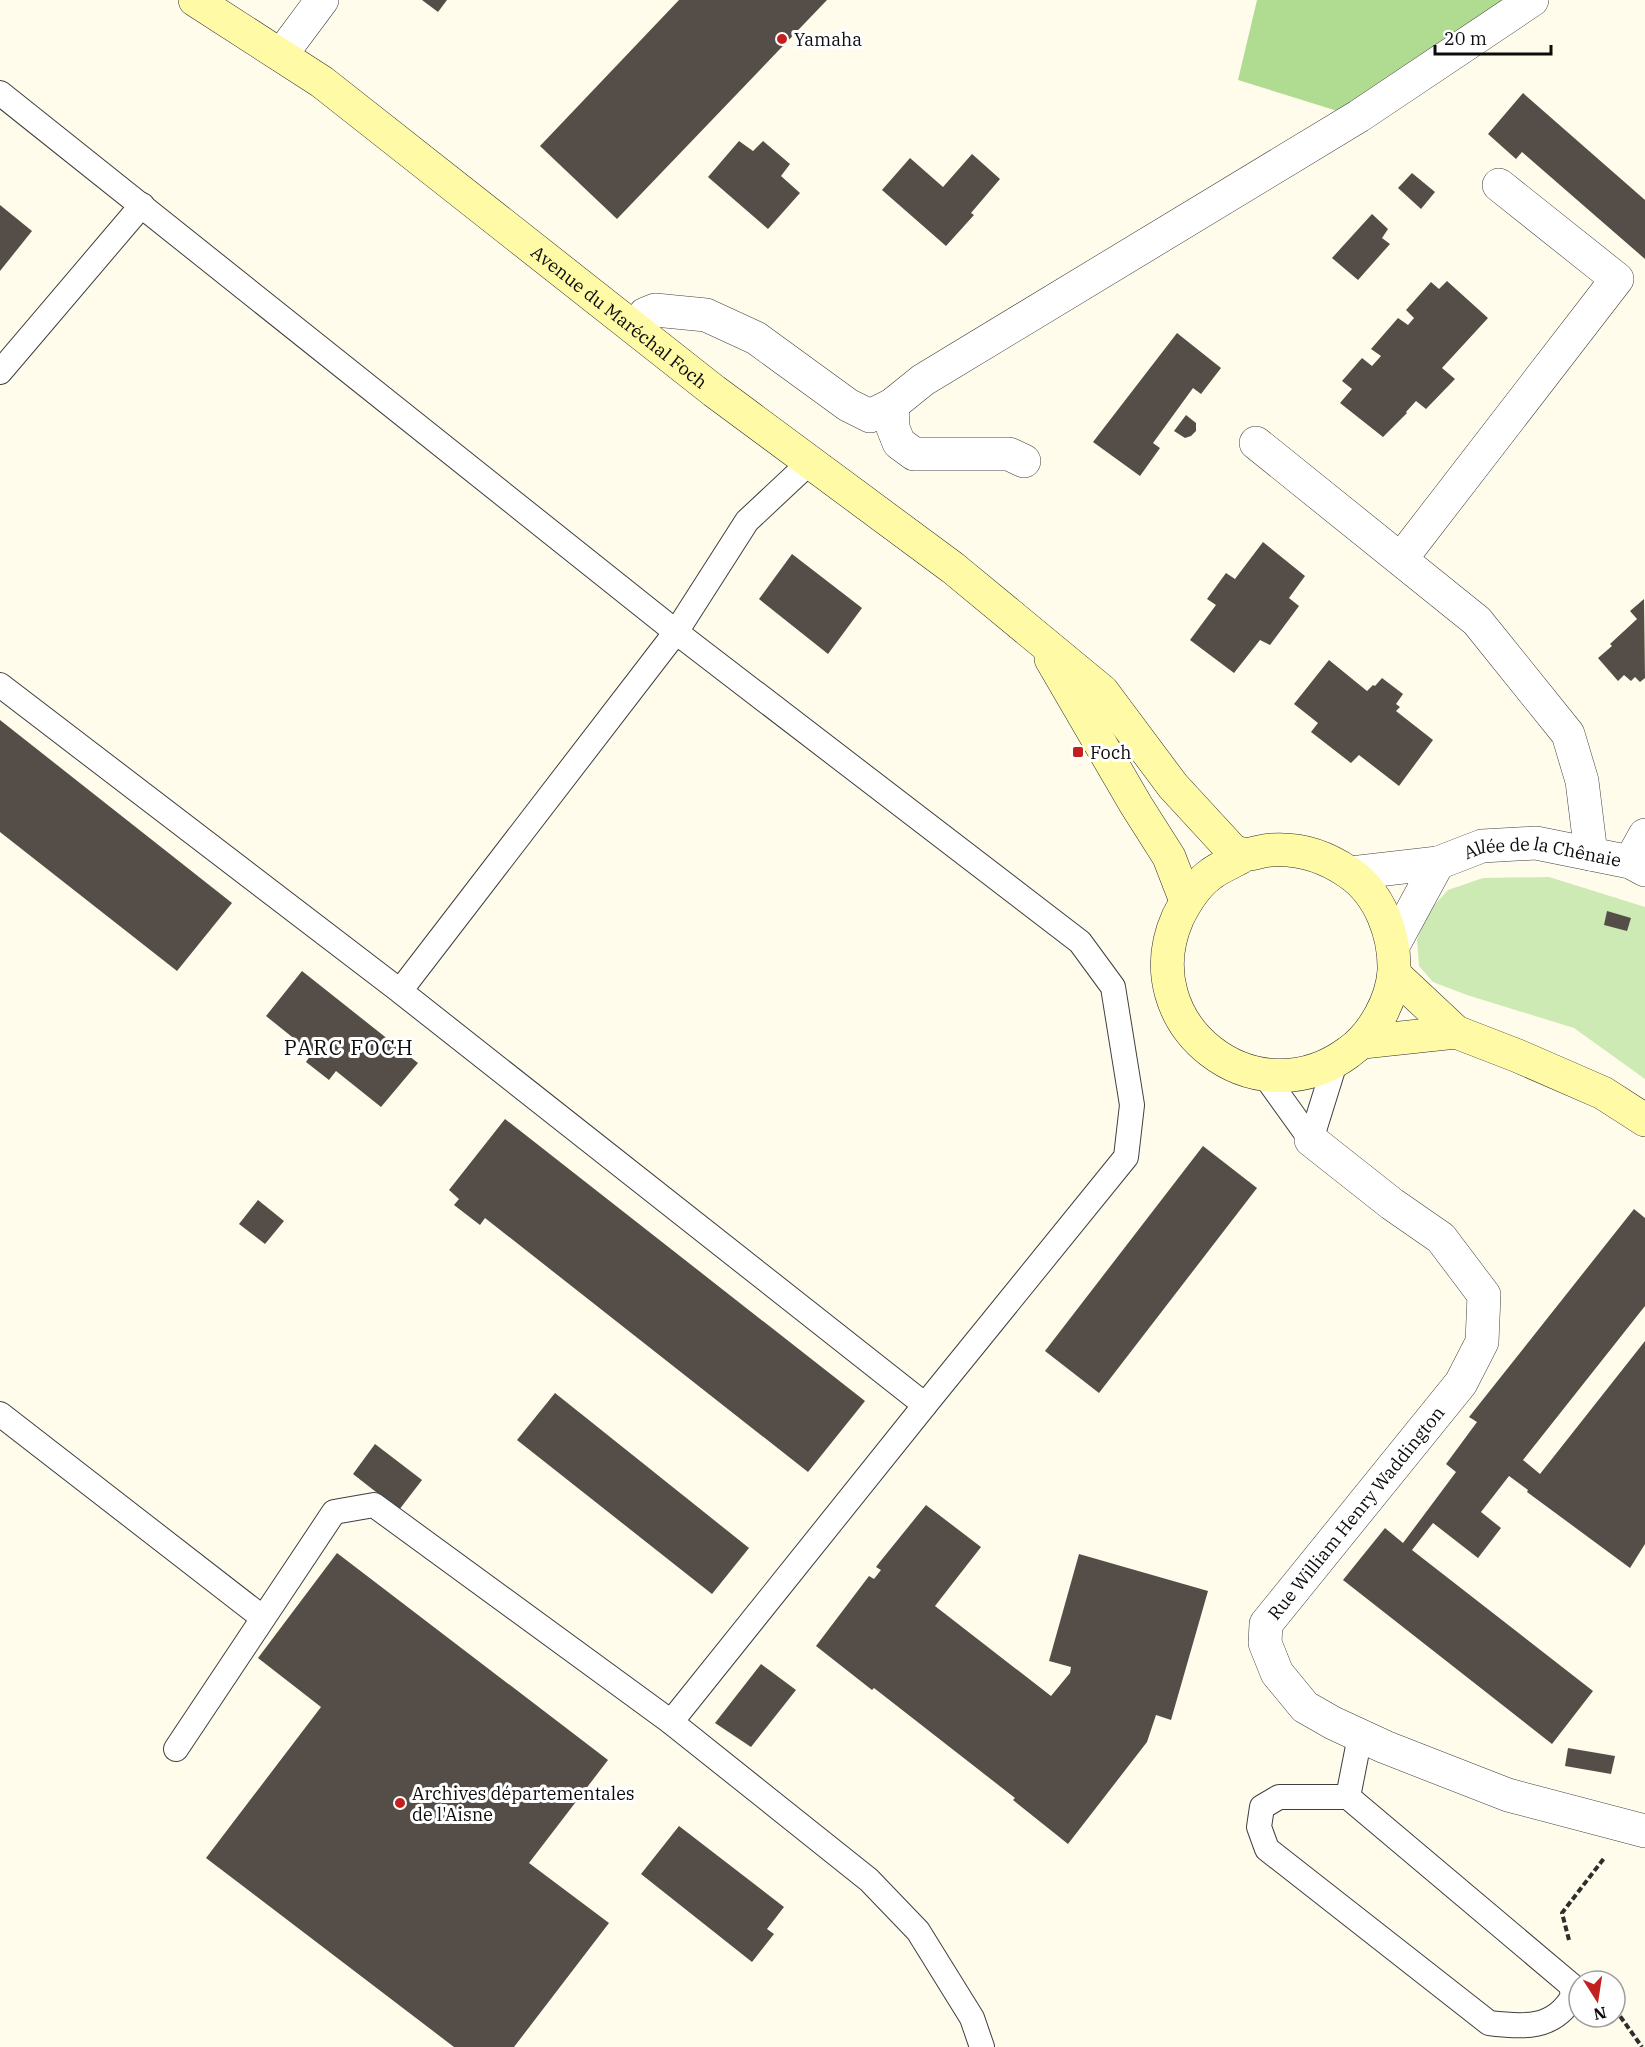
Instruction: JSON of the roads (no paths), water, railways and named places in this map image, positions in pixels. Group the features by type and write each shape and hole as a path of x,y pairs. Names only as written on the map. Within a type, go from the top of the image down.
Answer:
{"main road":[{"name":"Avenue du Maréchal Foch","path":"195,0 322,82 714,391 952,568 1040,639 1102,692 1173,786 1232,850 1243,856"},
{"path":"1040,639 1136,805 1169,857 1186,901"},
{"path":"1271,850 1299,851 1326,859 1351,873 1371,894 1386,919 1394,960 1384,1010 1362,1042 1335,1063 1301,1075 1265,1076 1229,1064 1198,1042 1177,1011 1167,974 1170,936 1186,901 1210,874 1243,856 1271,850"},
{"path":"1394,960 1456,1032"},
{"path":"1362,1042 1456,1032 1604,1093 1645,1120"}],"street":[{"path":"281,55 322,0"},
{"path":"635,328 645,314 655,310 706,315 756,338 848,405 870,416 892,405 922,380 1359,116 1532,0"},
{"path":"1401,559 1617,279 1499,185"},
{"path":"892,405 893,428 899,443 914,454 944,456 1009,454 1024,461"},
{"path":"1256,443 1477,621 1568,734 1582,781 1591,855"},
{"name":"Allée de la Chênaie","path":"1351,873 1438,863 1482,846 1536,843 1591,855 1640,855"},
{"path":"1394,960 1438,863"},
{"name":"Rue William Henry Waddington","path":"1311,1140 1392,1204 1441,1238 1484,1295 1482,1342 1461,1383 1266,1624 1265,1643 1277,1673 1305,1707 1360,1736 1509,1795 1636,1829"}],"lane":[{"path":"0,93 676,632 1080,942 1113,987 1132,1105 1126,1157 671,1722"},
{"path":"0,372 142,205"},
{"path":"399,991 676,632 747,521 810,462"},
{"path":"0,685 399,991 925,1405"},
{"path":"1311,1140 1335,1063"},
{"name":"Rue William Henry Waddington","path":"1265,1076 1311,1140"},
{"path":"0,1414 263,1618"},
{"path":"176,1749 334,1512 374,1504 671,1722 869,1880 918,1931 972,2018 982,2047"},
{"path":"1348,1797 1360,1736"},
{"path":"1279,1797 1348,1797 1571,1985 1573,1996 1566,2008 1550,2021 1521,2027 1489,2023 1267,1849 1258,1827 1262,1807 1279,1797"}],"place":[{"name":"Yamaha","path":"782,39"},
{"name":"Foch","path":"1078,752"},
{"name":"Archives départementales de l'Aisne","path":"400,1803"}],"district":[{"name":"PARC FOCH","path":"349,1047"}]}
